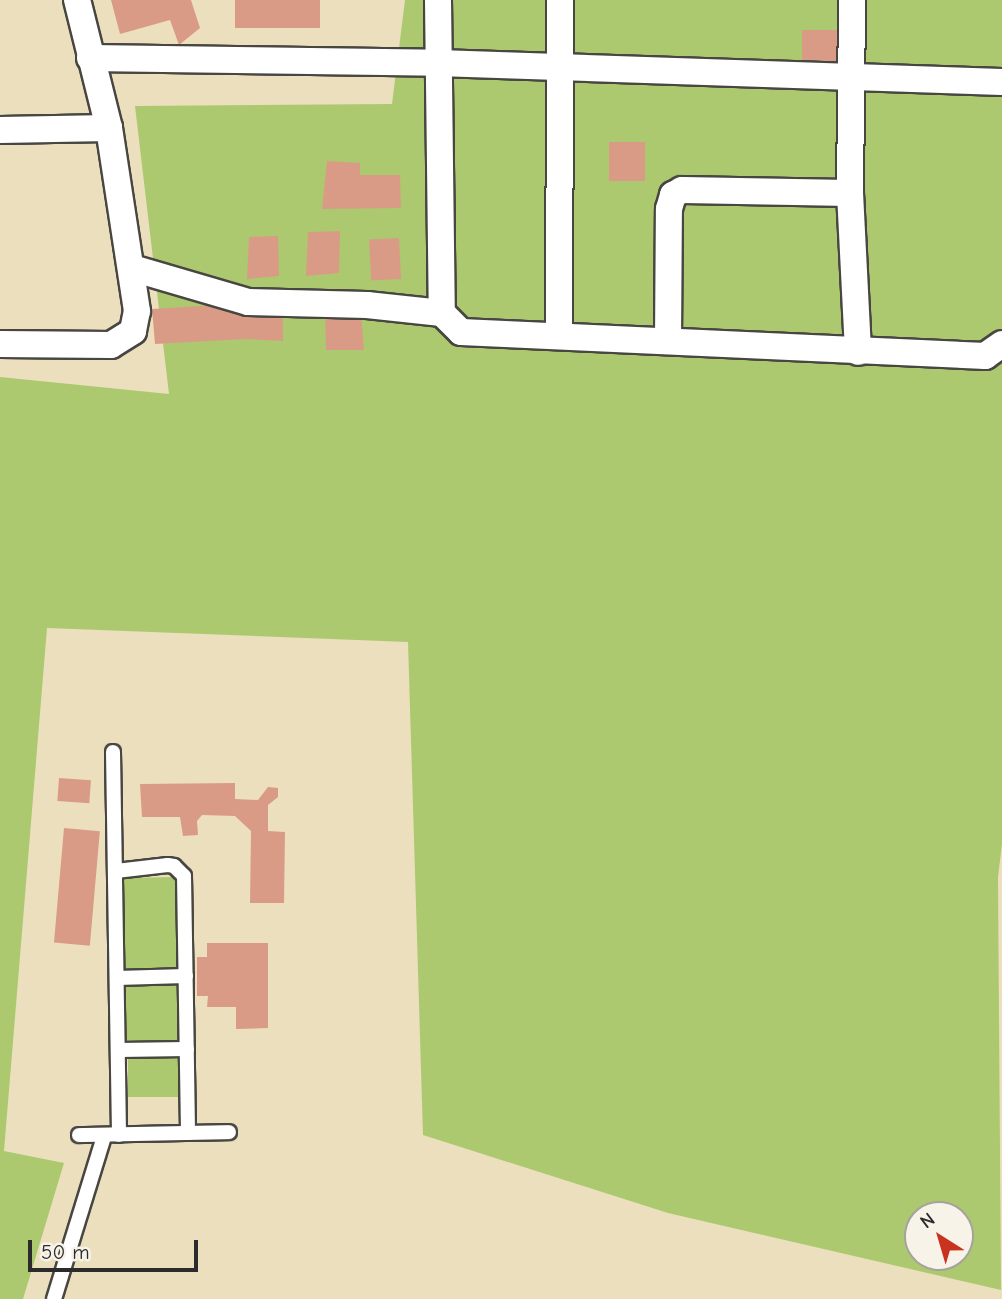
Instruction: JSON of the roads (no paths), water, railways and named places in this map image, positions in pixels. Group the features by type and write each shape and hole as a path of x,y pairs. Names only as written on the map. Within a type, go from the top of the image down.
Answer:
{"street":[{"path":"0,344 111,345 133,331 137,311 132,268 109,128 77,0"},
{"path":"438,0 442,313"},
{"path":"559,336 560,0"},
{"path":"852,0 850,193 858,352"},
{"path":"90,58 438,63 1002,82"},
{"path":"0,130 109,128"},
{"path":"668,341 668,209 673,195 681,190 850,193"},
{"path":"132,268 248,302 367,305 442,313 461,332 985,356 1002,344"}],"lane":[{"path":"113,752 119,1135"},
{"path":"116,871 168,865 174,866 184,876 188,1133"},
{"path":"117,978 186,976"},
{"path":"119,1050 187,1049"},
{"path":"79,1135 229,1132"},
{"path":"54,1299 104,1136"}]}
